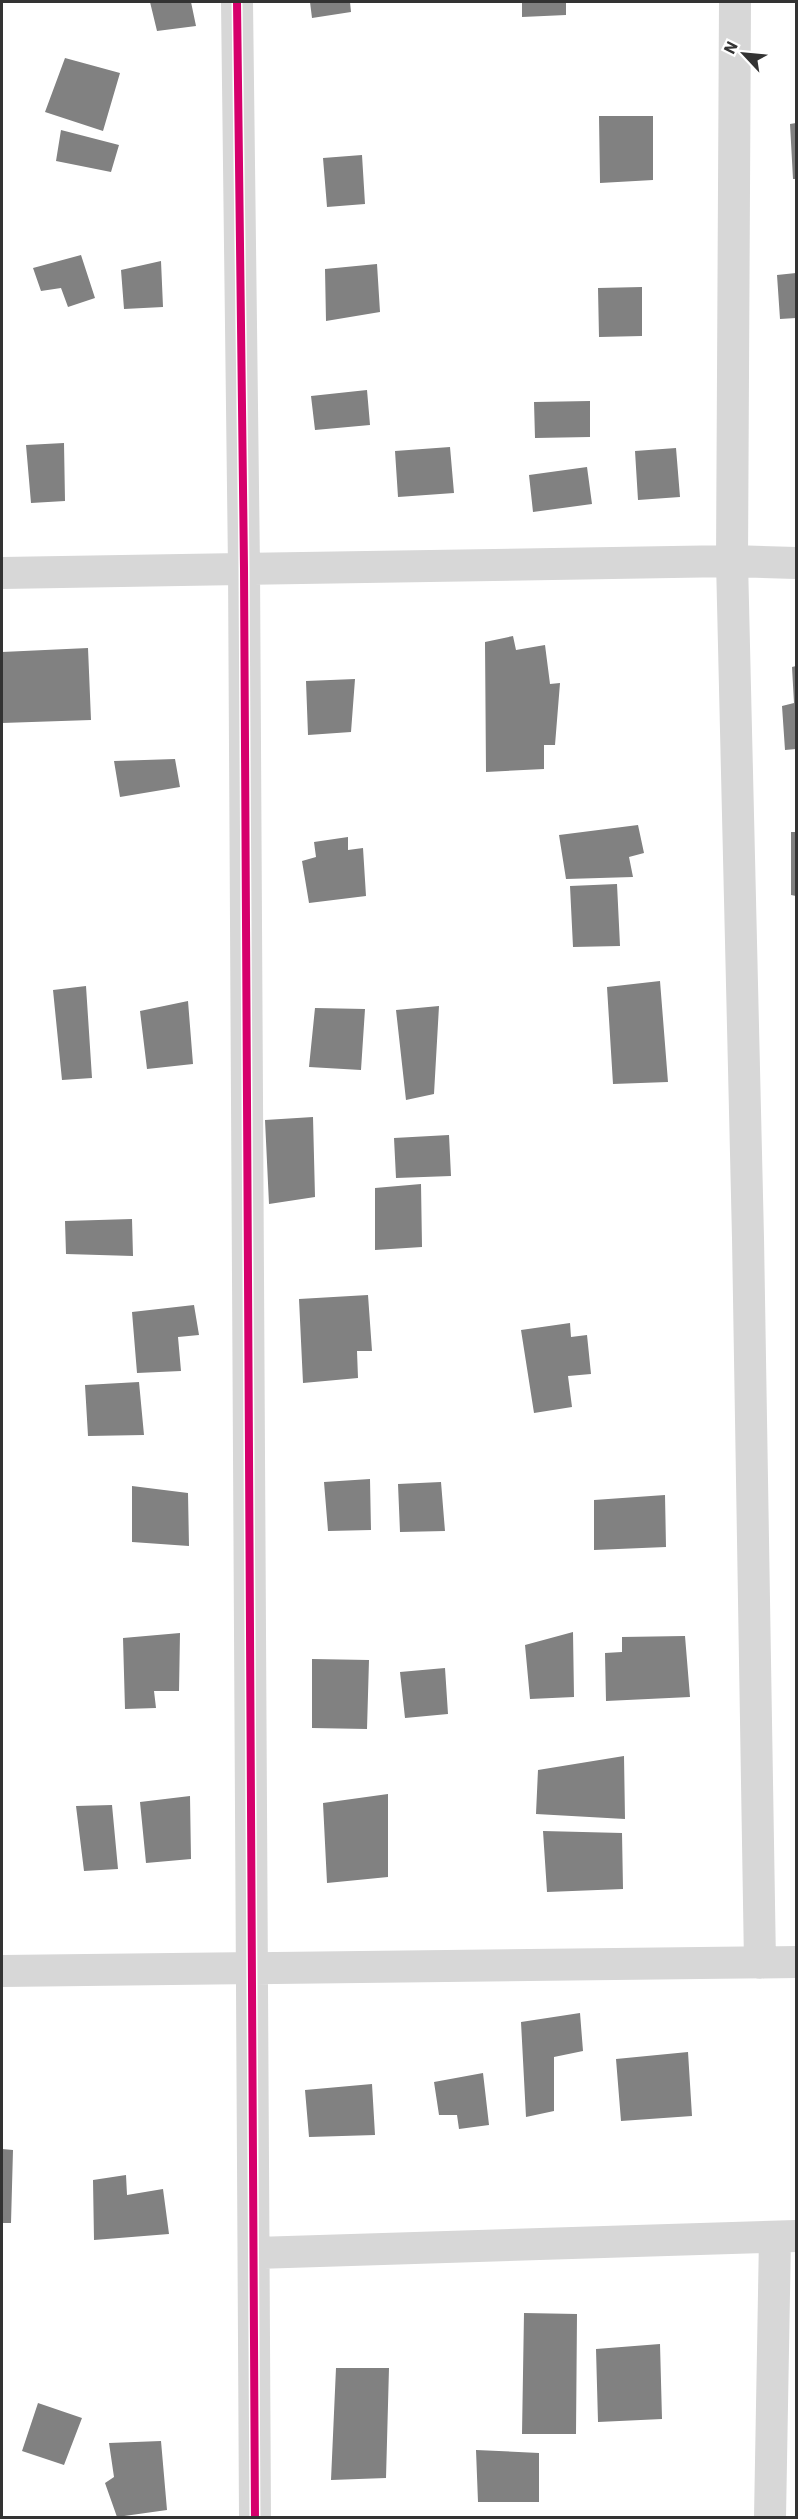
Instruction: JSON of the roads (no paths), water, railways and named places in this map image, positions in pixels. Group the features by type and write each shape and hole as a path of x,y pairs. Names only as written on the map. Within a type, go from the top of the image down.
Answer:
{"street":[{"path":"237,2 244,568 252,1969 256,2253 255,2517"},
{"path":"735,2 732,561 748,1238 760,1963"},
{"path":"2,573 732,561 796,563"},
{"path":"2,1971 796,1962"},
{"path":"256,2253 786,2236 770,2517"}]}
